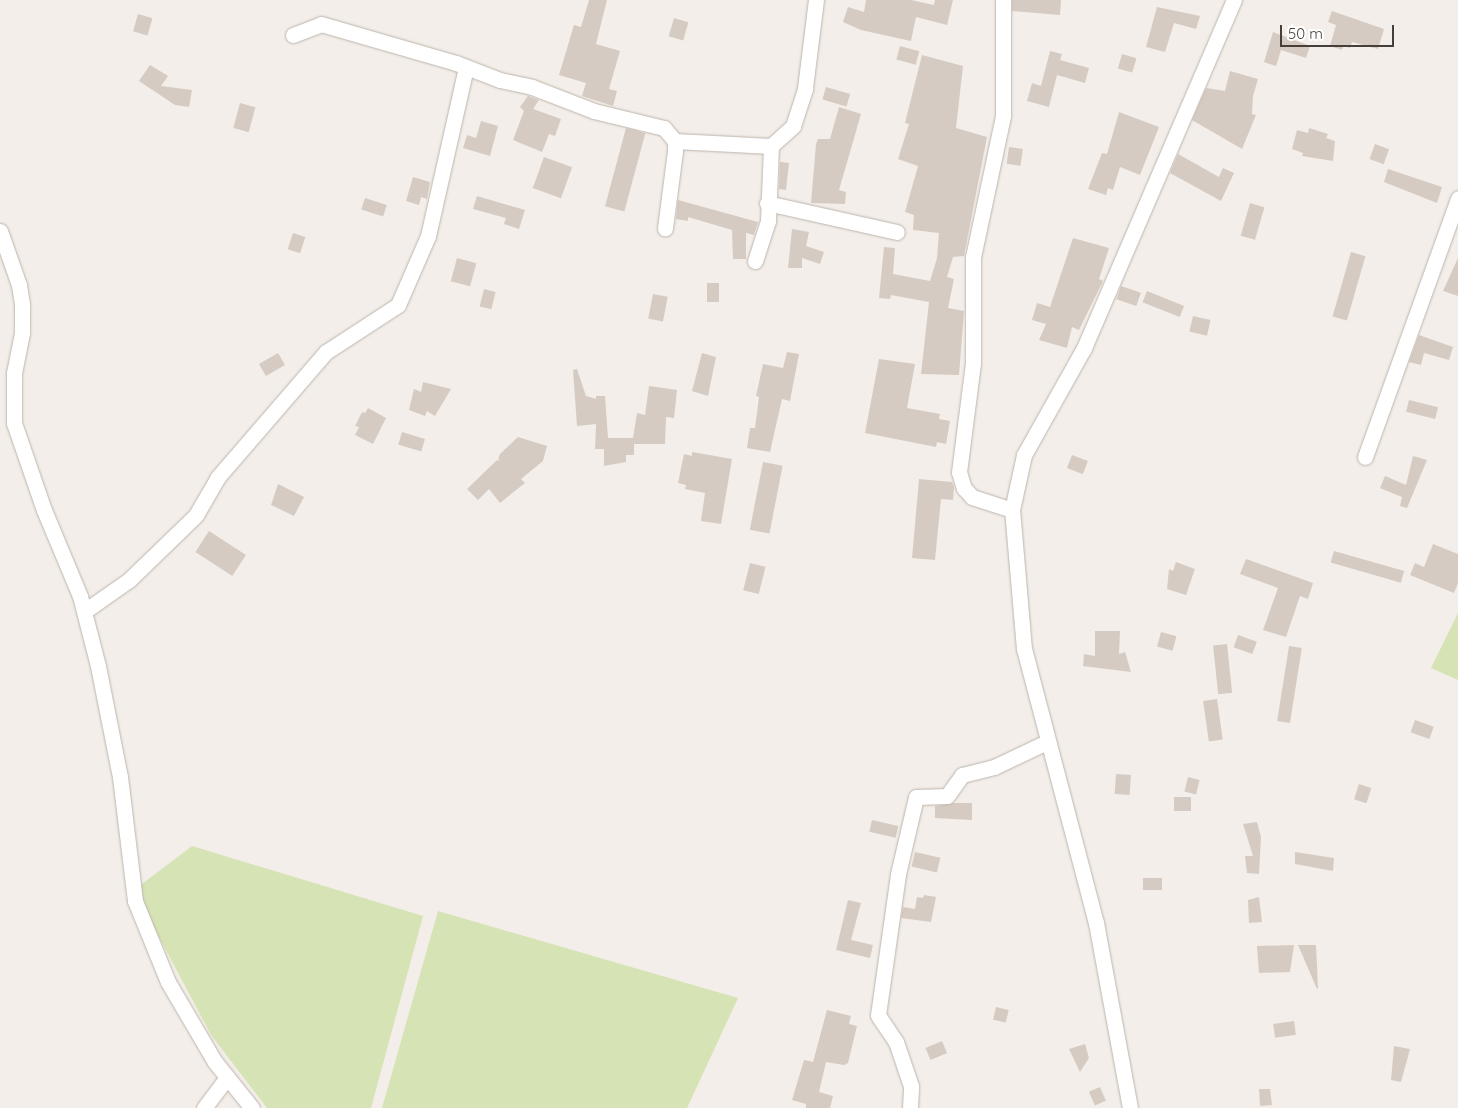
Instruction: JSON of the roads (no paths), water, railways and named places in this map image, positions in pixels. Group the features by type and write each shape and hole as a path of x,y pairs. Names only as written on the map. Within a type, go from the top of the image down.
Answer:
{"street":[{"path":"756,261 768,221 767,203 771,146 793,126 805,88 816,0"},
{"path":"1003,0 1003,116 973,257 973,354 959,472 964,488 972,497 1012,510"},
{"path":"1130,1108 1096,922 1046,742 1024,649 1012,510 1024,455 1084,348 1234,0"},
{"path":"293,35 321,24 466,67 500,80 532,87 594,111 664,128 675,141 771,146"},
{"path":"89,608 135,575 196,515 218,477 326,352 398,305 428,236 466,67"},
{"path":"665,228 675,141"},
{"path":"1365,457 1458,198"},
{"path":"767,203 897,232"},
{"path":"0,231 19,285 22,305 22,333 14,373 14,424 44,510 80,596 98,666 120,777 135,901 168,982 227,1078 252,1108"},
{"path":"910,1108 911,1086 896,1042 878,1015 898,874 916,797 947,796 962,775 994,767 1046,742"},
{"path":"204,1108 227,1078"}]}
